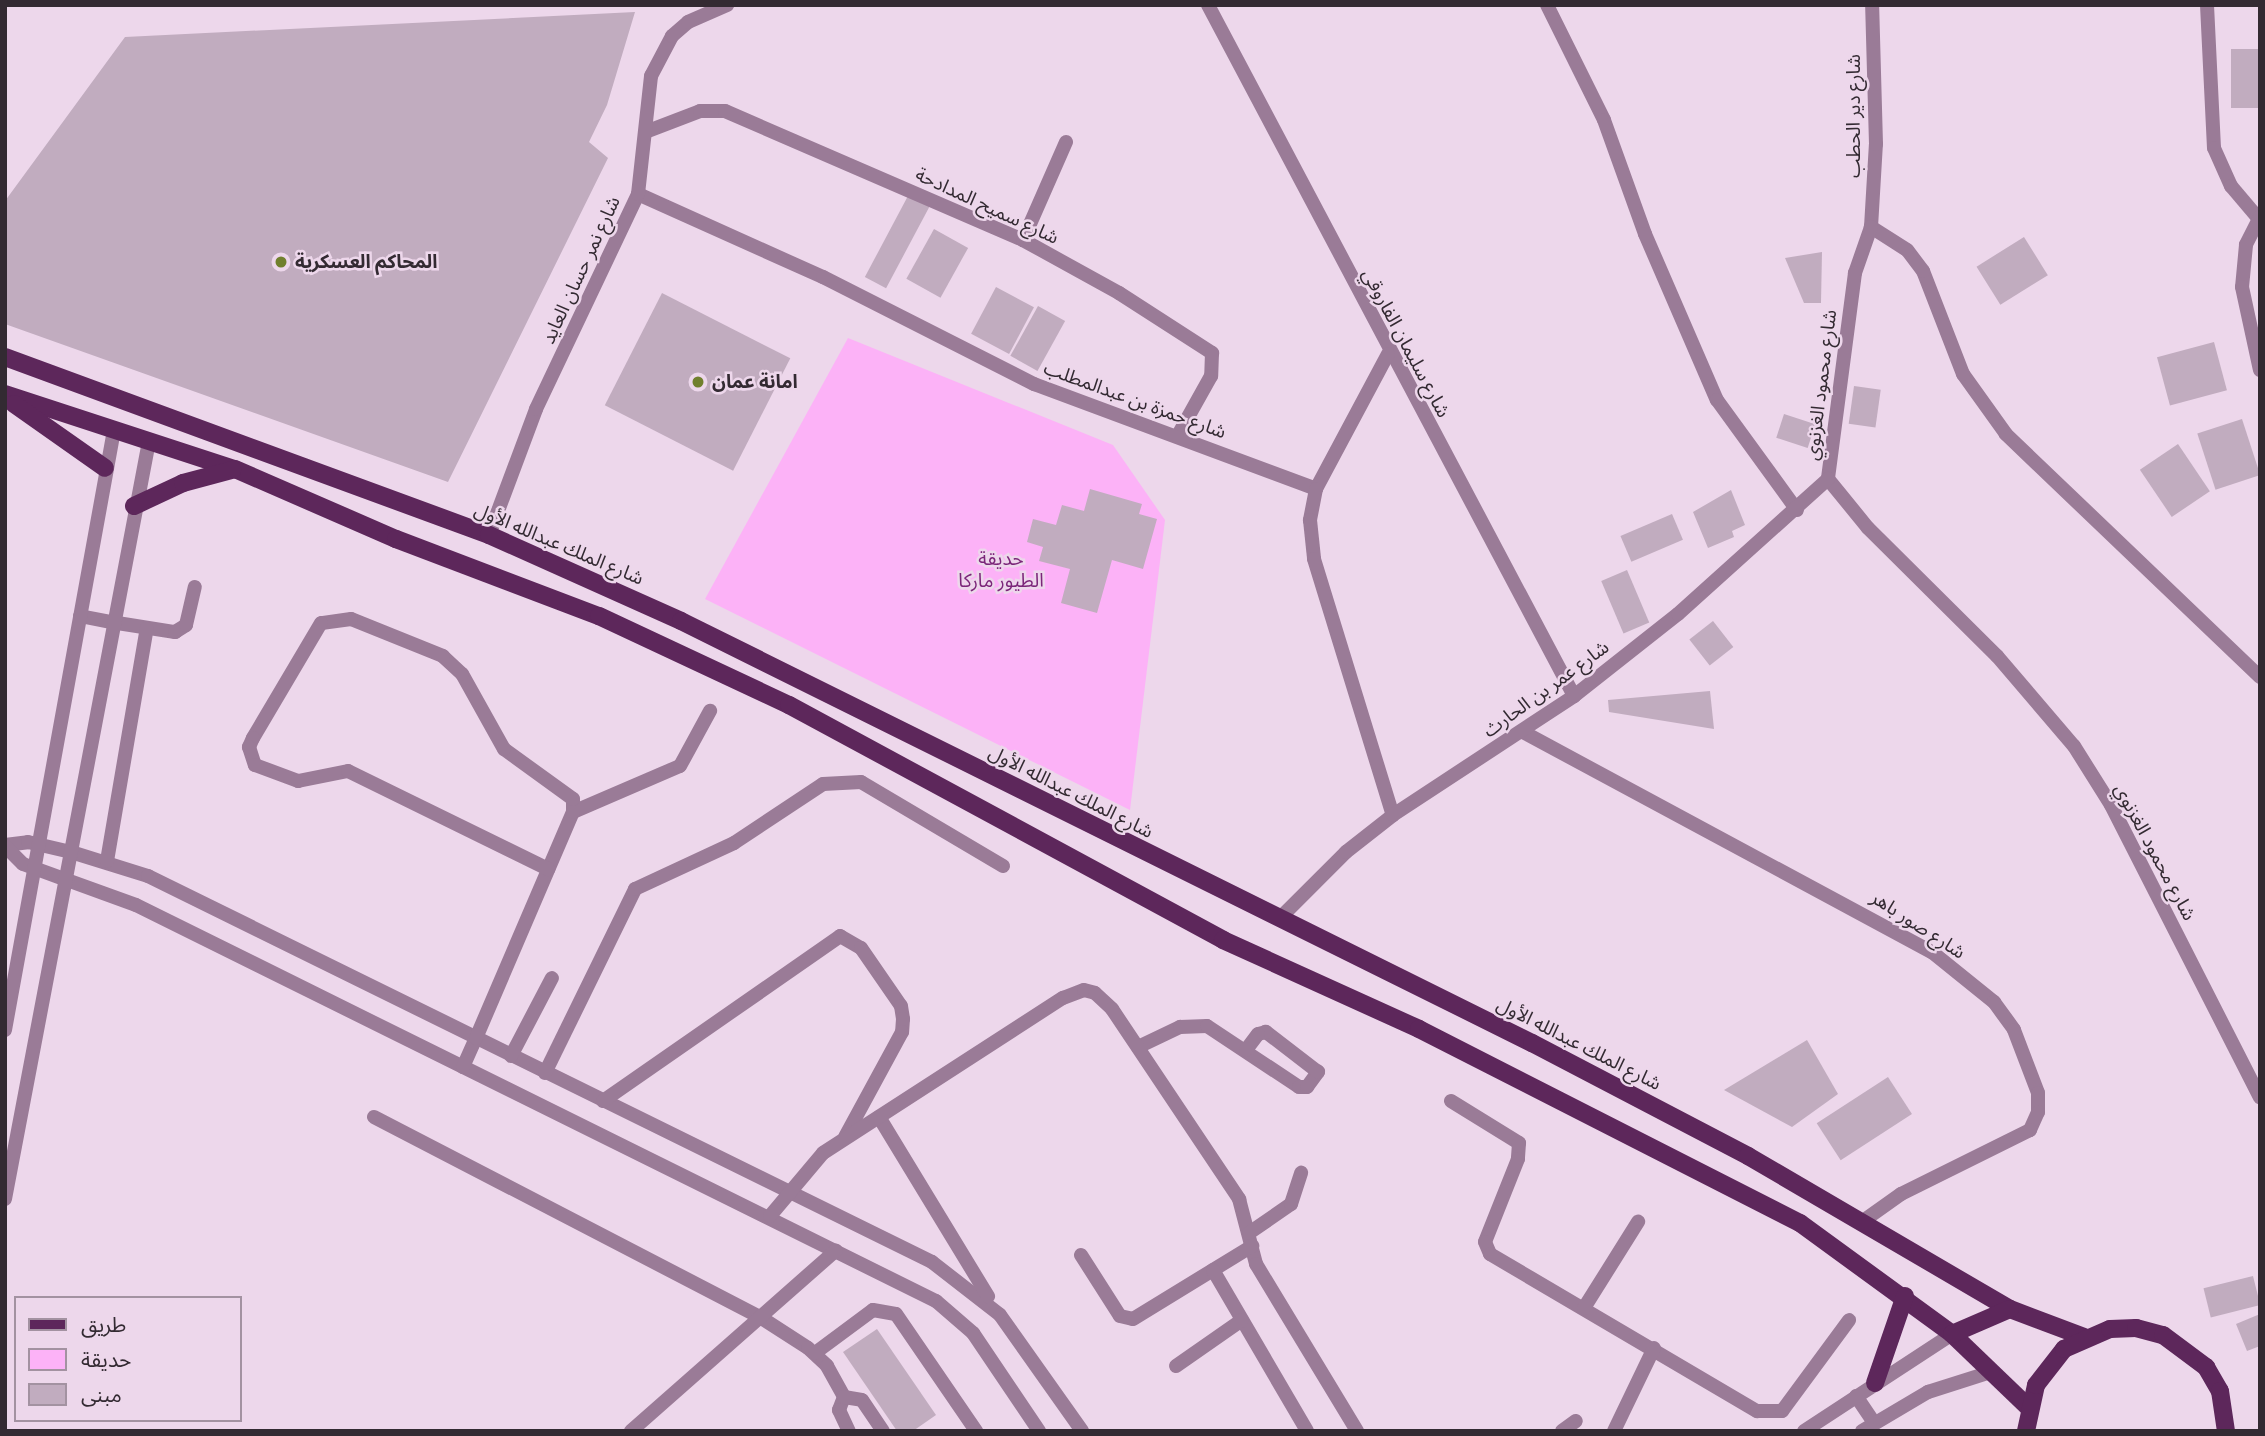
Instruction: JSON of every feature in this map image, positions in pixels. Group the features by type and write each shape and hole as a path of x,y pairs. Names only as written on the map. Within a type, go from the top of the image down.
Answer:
{"main road":[{"name":"شارع الملك عبدالله الأول","path":"5,357 488,535 742,650 1532,1043 1863,1221 2010,1309 2084,1337"},
{"path":"5,396 234,469 396,539 599,616 789,705 1223,940 1419,1029 1759,1200 1905,1296 1952,1334 1988,1373 2028,1407"},
{"path":"5,396 105,468"},
{"path":"114,430 119,400"},
{"path":"149,441 156,414"},
{"path":"134,506 183,483 234,469"},
{"path":"1875,1383 1905,1296"},
{"path":"1952,1334 2010,1309"},
{"path":"2026,1431 2028,1407 2048,1366 2084,1337 2136,1328 2187,1348 2220,1391 2226,1431"}],"street":[{"name":"شارع نمر حسان العايد","path":"488,535 536,409 638,194 648,131 645,101 651,76 672,36 688,22 727,5"},
{"name":"شارع سليمان الفاروقي","path":"1208,5 1388,354 1574,696"},
{"path":"1547,5 1604,120 1645,234 1717,400 1797,510"},
{"name":"شارع دير الحطب","path":"1871,227 1876,144 1872,5"},
{"path":"2207,5 2214,148 2231,186 2259,217 2246,245 2242,287 2260,370"},
{"name":"شارع سميح المدادحة","path":"648,131 701,111 725,111 1023,240 1207,345 1213,358 1211,376 1178,435"},
{"path":"1023,240 1066,142"},
{"name":"شارع حمزة بن عبدالمطلب","path":"638,194 823,277 1034,384 1178,435 1316,489"},
{"path":"1871,227 1907,250 1923,271 1963,374 2006,434 2260,677"},
{"name":"شارع محمود الغزنوي","path":"1871,227 1855,273 1828,479 1868,528 2016,677 2074,746 2111,805 2260,1097"},
{"path":"1388,354 1316,489 1310,520 1314,559 1393,815"},
{"path":"5,1030 114,430"},
{"path":"5,1199 67,880 111,622 149,441"},
{"name":"شارع عمر بن الحارث","path":"1279,919 1346,852 1393,815 1574,696 1797,510 1828,479"},
{"path":"80,616 147,628 181,629 195,587"},
{"path":"463,1067 573,812 570,793 495,740 453,664 341,616 321,623 249,747 255,765 298,781 348,772 548,869"},
{"path":"107,860 147,628"},
{"path":"573,812 680,766 710,711"},
{"name":"شارع صور باهر","path":"1523,732 1879,920 1932,952 1994,1002 2007,1021 2038,1093 2030,1130 1901,1194 1863,1221"},
{"path":"545,1073 635,889 734,843 823,784 861,782 1003,866"},
{"path":"5,845 39,844 107,860 788,1189 957,1276 1000,1315"},
{"path":"5,845 35,870 136,905 770,1216 956,1316 1039,1431"},
{"path":"603,1101 824,942 848,937 894,996 903,1019 902,1032 844,1139"},
{"path":"511,1056 552,978"},
{"path":"770,1216 788,1189 844,1139 1074,992 1084,990 1105,999 1239,1199 1261,1273 1357,1431"},
{"path":"1138,1047 1193,1025 1217,1031 1302,1088 1318,1072 1266,1032 1258,1034 1246,1050"},
{"path":"1451,1101 1519,1143 1486,1248 1757,1411 1774,1415 1849,1321"},
{"path":"374,1116 760,1317 815,1353 844,1397 841,1417 849,1431"},
{"path":"878,1117 1000,1315 1082,1431"},
{"path":"1081,1255 1127,1320 1213,1270 1250,1239 1291,1204 1301,1173"},
{"path":"1584,1308 1638,1222"},
{"path":"631,1431 836,1250"},
{"path":"1213,1270 1307,1431"},
{"path":"815,1353 873,1310 896,1314 976,1431"},
{"path":"1176,1366 1242,1320"},
{"path":"1804,1431 1952,1334"},
{"path":"1614,1431 1654,1348"},
{"path":"1856,1396 1868,1427 1928,1392 1988,1373"},
{"path":"844,1397 862,1401 883,1431"},
{"path":"1562,1431 1576,1421"}],"green space":[{"name":"حديقة الطيور ماركا","path":"848,338 1113,445 1165,520 1130,810 705,599"}],"building":[{"name":"المحاكم العسكرية","path":"635,12 607,105 589,142 608,158 448,482 5,324 5,201 125,37"},
{"path":"2231,49 2260,49 2260,108 2231,108"},
{"path":"909,194 930,205 886,288 865,277"},
{"path":"934,229 968,248 940,298 906,279"},
{"path":"2024,237 2048,275 2000,305 1977,267"},
{"path":"1822,252 1821,303 1804,303 1785,258"},
{"path":"996,287 1034,307 1009,354 971,334"},
{"name":"امانة عمان","path":"662,293 790,358 733,471 605,405"},
{"path":"1038,306 1065,321 1037,371 1010,356"},
{"path":"2214,342 2227,390 2170,406 2157,357"},
{"path":"1854,386 1881,390 1875,427 1849,424"},
{"path":"1784,414 1815,424 1808,448 1776,438"},
{"path":"2242,419 2260,475 2216,490 2197,434"},
{"path":"2178,444 2210,491 2172,517 2140,470"},
{"path":"1090,489 1142,504 1139,514 1157,519 1143,569 1112,560 1097,613 1061,603 1070,569 1039,561 1043,547 1027,542 1033,519 1056,525 1062,505 1084,511"},
{"path":"1731,490 1745,525 1732,531 1734,537 1708,548 1693,512"},
{"path":"1672,514 1683,540 1631,562 1620,536"},
{"path":"1627,570 1649,622 1623,633 1601,581"},
{"path":"1713,621 1733,647 1710,665 1689,639"},
{"path":"1710,691 1714,729 1609,712 1608,700"},
{"path":"1807,1040 1838,1094 1792,1127 1724,1090"},
{"path":"1888,1077 1912,1114 1841,1160 1817,1123"},
{"path":"2253,1276 2260,1305 2211,1317 2204,1288"},
{"path":"2260,1314 2260,1346 2247,1351 2236,1324"},
{"path":"877,1329 936,1415 913,1431 897,1431 843,1352"}],"place":[{"name":"المحاكم العسكرية","path":"281,262"},
{"name":"امانة عمان","path":"698,382"}]}
